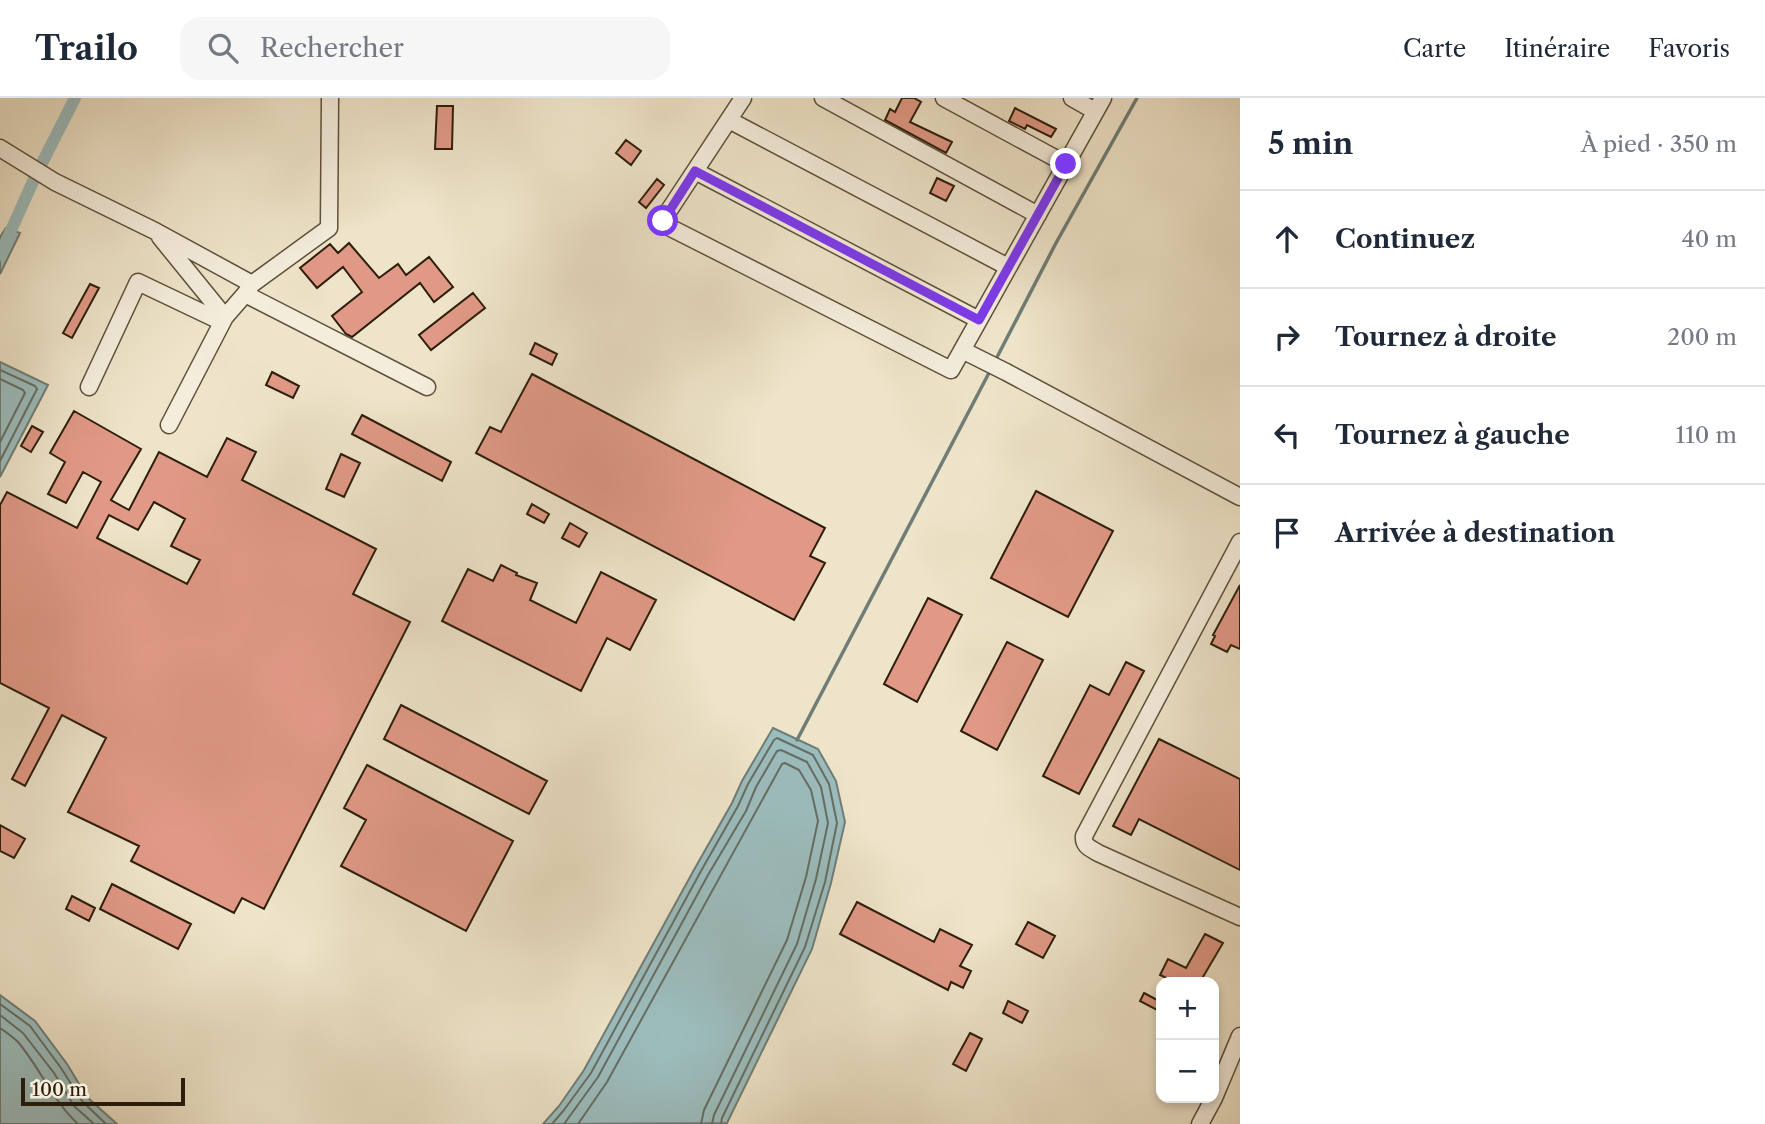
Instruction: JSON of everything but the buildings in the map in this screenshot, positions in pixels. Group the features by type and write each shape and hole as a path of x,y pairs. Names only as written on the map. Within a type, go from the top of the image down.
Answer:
{"street":[{"path":"169,425 223,319 249,289 329,228 330,98"},
{"path":"743,98 663,221 665,225 951,370 967,352 979,320 1099,104 1072,98"},
{"path":"823,98 1038,215"},
{"path":"944,98 1066,164"},
{"path":"729,120 1008,267"},
{"path":"0,148 55,182 155,231 249,289 427,387"},
{"path":"695,171 979,320"},
{"path":"155,231 223,319"},
{"path":"89,387 138,282 223,319"},
{"path":"967,352 1240,496"},
{"path":"1240,542 1084,836 1086,845 1098,852 1240,917"},
{"path":"1219,1086 1240,1036"},
{"path":"1200,1124 1211,1103"}],"water":[{"path":"6,228 20,233 0,274 0,237"},
{"path":"0,362 48,385 0,477"},
{"path":"773,728 818,749 836,781 845,822 812,949 727,1123 543,1124 584,1070"},
{"path":"0,995 35,1021 67,1064 87,1097 117,1124 0,1124"}],"waterway":[{"path":"0,255 75,98"},
{"path":"995,361 1056,243 1137,98"},
{"path":"797,740 990,371"}],"route":[{"path":"663,221 695,171 979,320 1066,164"}]}
